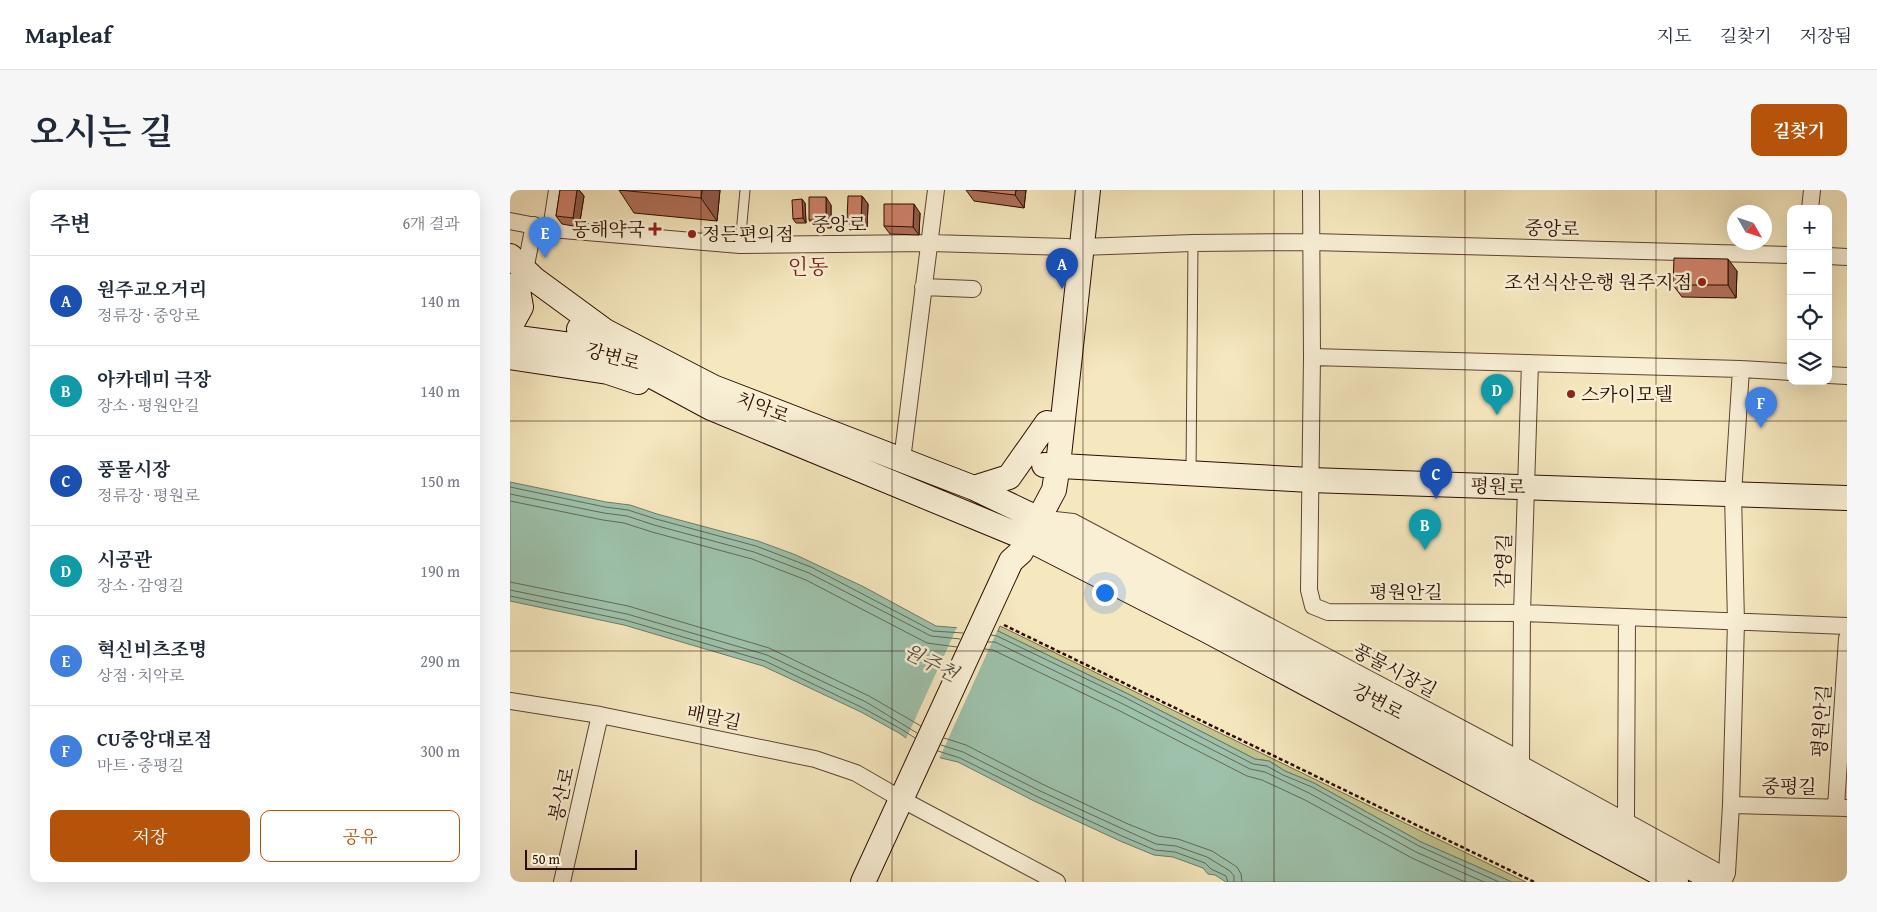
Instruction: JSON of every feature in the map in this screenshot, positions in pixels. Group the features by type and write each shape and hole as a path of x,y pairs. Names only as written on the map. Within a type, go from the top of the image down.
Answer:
{"street":[{"path":"551,229 557,190"},
{"path":"902,460 922,287 930,243 936,190"},
{"path":"1051,465 1074,247 1074,190"},
{"path":"863,882 1011,561 1021,552 1020,536 1032,515 1054,490 1047,423 1074,247 1088,190"},
{"path":"1310,480 1312,356 1311,190"},
{"path":"1810,205 1812,190"},
{"name":"중앙로","path":"510,221 551,229 740,244 930,243 1074,247 1312,242 1787,255"},
{"path":"510,327 522,307 516,272 534,225"},
{"path":"1832,256 1847,257"},
{"name":"치악로","path":"516,272 608,353 1020,536"},
{"name":"치악로","path":"516,272 534,279 605,331 712,398 902,460 974,488 1032,515"},
{"path":"922,287 973,288"},
{"name":"강변로","path":"510,337 571,345 608,353"},
{"path":"1312,356 1787,372"},
{"name":"강변로","path":"510,357 608,372 712,398"},
{"name":"감영길","path":"1521,760 1522,613 1530,363"},
{"path":"1720,880 1731,805 1736,622 1733,494 1741,369"},
{"path":"1832,375 1847,376"},
{"path":"974,488 1009,477 1047,423"},
{"name":"평원로","path":"1051,465 1310,480 1847,498"},
{"name":"평원안길","path":"1310,480 1309,590 1313,606 1328,612 1522,613 1847,626"},
{"name":"강변로","path":"1032,515 1720,880"},
{"name":"풍물시장길","path":"1032,515 1073,522 1521,760"},
{"name":"강변로","path":"1020,536 1208,631 1665,878"},
{"path":"1626,816 1627,617"},
{"name":"평원안길","path":"1841,808 1847,638"},
{"name":"배말길","path":"510,702 600,716 815,759 856,773 904,793 1056,882"},
{"name":"봉산로","path":"562,882 600,716"},
{"name":"중평길","path":"1731,805 1841,808"},
{"path":"874,859 885,882"}],"lane":[{"path":"740,244 745,190"},
{"path":"1191,473 1193,243"},
{"name":"풍물시장길","path":"1521,760 1626,816 1720,880"}],"path":[{"path":"1004,625 1534,882"}],"shaded area":[{"path":"1000,626 1526,882 1512,882 1421,842 1314,783 1285,771 1269,761 1255,759 1128,694 998,631"}],"water":[{"name":"원주천","path":"510,482 606,502 630,505 758,541 796,555 864,587 936,626 998,631 1128,694 1255,759 1269,761 1285,771 1314,783 1421,842 1512,882 1226,882 1215,875 1208,874 1203,868 1173,857 1154,855 1120,841 1034,801 958,762 941,758 861,712 763,666 624,625 510,601"}],"pier":[{"path":"958,625 998,629 939,759 905,741"}],"building":[{"path":"560,190 577,190 573,218 556,216"},
{"path":"619,190 702,190 701,198"},
{"path":"972,190 1016,190 1015,195"},
{"path":"848,196 862,196 861,221 847,220"},
{"path":"809,197 826,197 826,220 809,220"},
{"path":"802,199 803,218 793,219 792,200"},
{"path":"884,204 914,204 913,227 884,226"},
{"path":"1674,258 1728,259 1728,285 1673,285"}],"place":[{"name":"동해약국","path":"655,229"},
{"name":"정든편의점","path":"692,234"},
{"name":"혁신비츠조명","path":"545,258"},
{"name":"조선식산은행 원주지점","path":"1702,282"},
{"name":"원주교오거리","path":"1062,289"},
{"name":"스카이모텔","path":"1571,394"},
{"name":"시공관","path":"1497,415"},
{"name":"CU중앙대로점","path":"1761,428"},
{"name":"풍물시장","path":"1436,499"},
{"name":"아카데미 극장","path":"1425,550"}],"district":[{"name":"인동","path":"808,266"}]}
